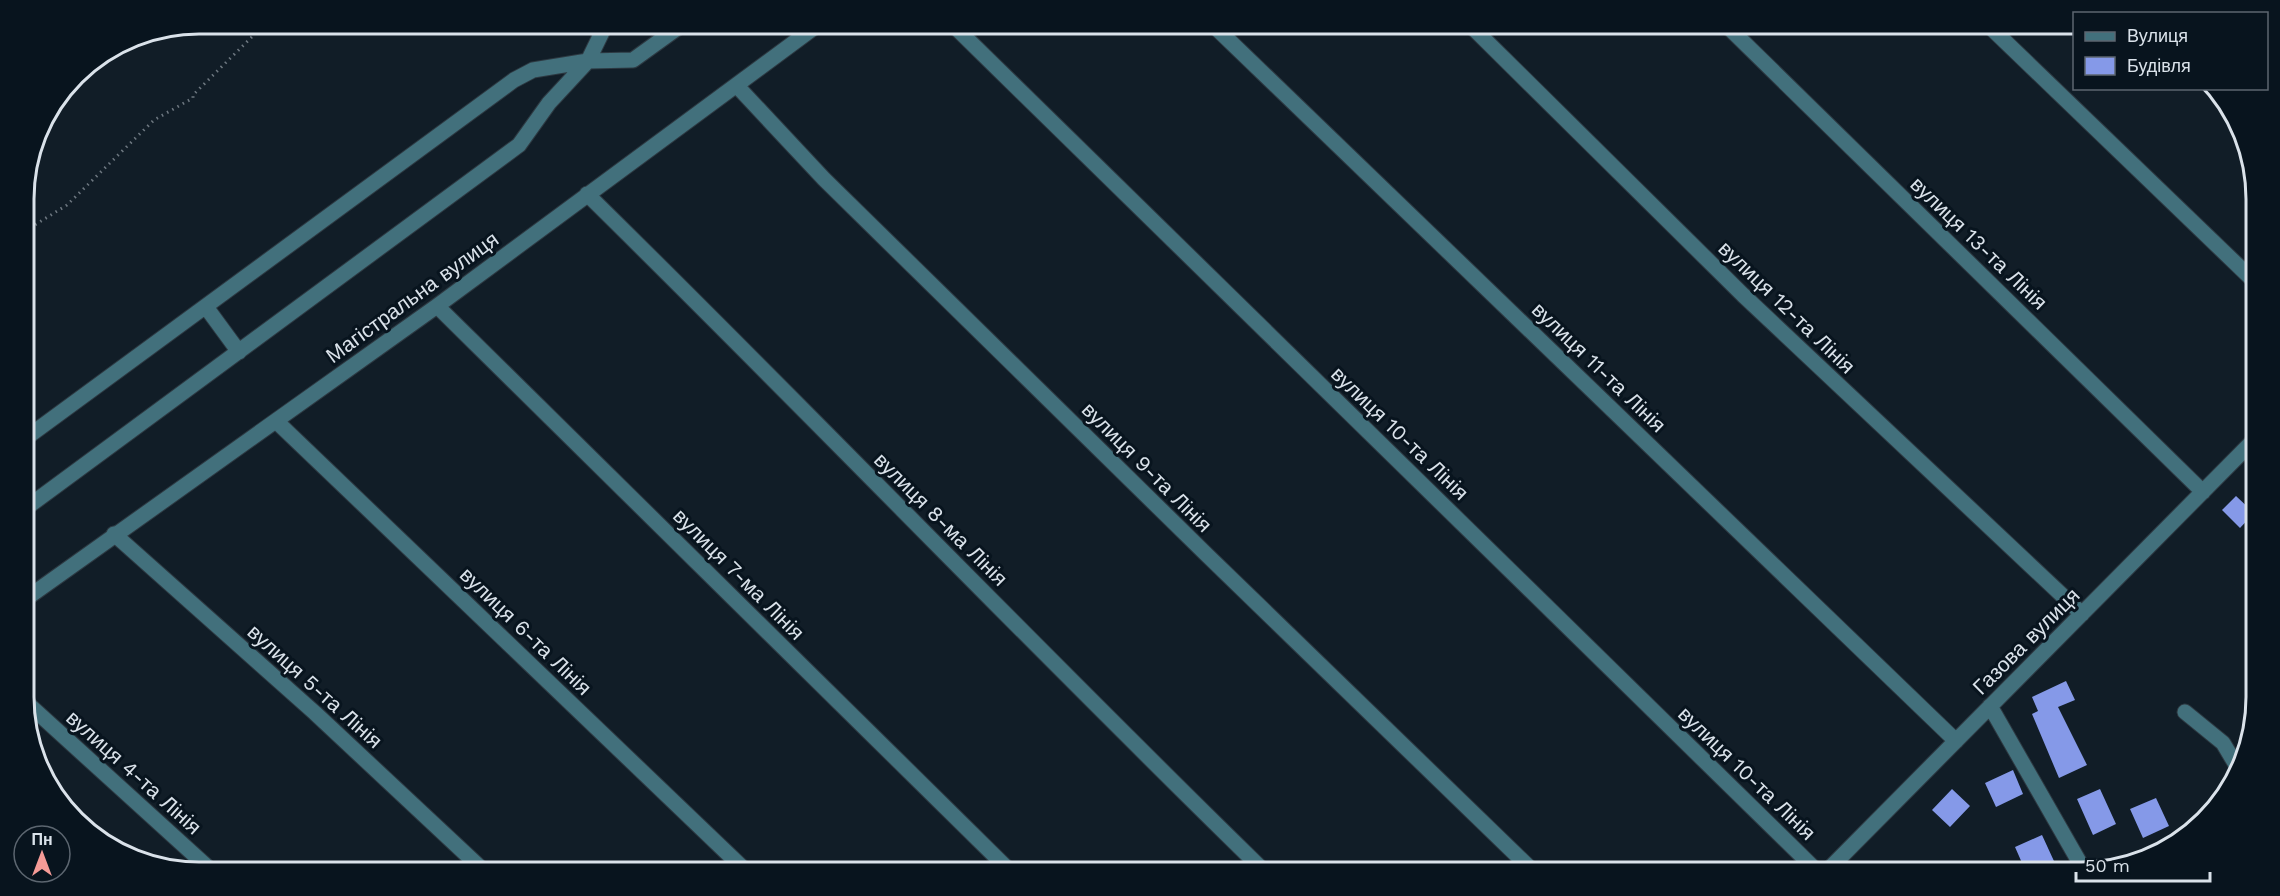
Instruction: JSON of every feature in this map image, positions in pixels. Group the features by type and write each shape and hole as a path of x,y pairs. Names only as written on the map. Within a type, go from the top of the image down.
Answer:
{"street":[{"name":"вулиця 11-та Лінія","path":"1223,34 1956,741"},
{"name":"вулиця 12-та Лінія","path":"1479,34 1743,295 2082,614"},
{"name":"вулиця 13-та Лінія","path":"1735,34 2203,492"},
{"path":"1997,34 2246,273"},
{"path":"34,502 519,145 549,103 588,61 601,35"},
{"path":"35,432 514,80 533,70 588,61 633,60 668,35"},
{"name":"Магістральна вулиця","path":"34,593 437,306 805,35"},
{"name":"вулиця 10-та Лінія","path":"963,35 1807,861"},
{"name":"вулиця 9-та Лінія","path":"737,86 824,179 1523,861"},
{"name":"вулиця 8-ма Лінія","path":"587,194 713,317 1114,725 1254,861"},
{"name":"вулиця 7-ма Лінія","path":"437,306 1000,862"},
{"path":"206,307 239,352"},
{"name":"вулиця 6-та Лінія","path":"276,421 736,862"},
{"name":"Газова вулиця","path":"1837,861 2246,448"},
{"name":"вулиця 5-та Лінія","path":"114,534 315,713 474,862"},
{"path":"1990,706 2079,861"},
{"name":"вулиця 4-та Лінія","path":"35,711 202,862"},
{"path":"2185,712 2223,743 2233,759"}],"path":[{"path":"35,225 67,205 154,120 193,98 193,95 254,35"}],"building":[{"path":"2236,496 2246,505 2246,522 2240,528 2222,510"},
{"path":"2066,681 2075,700 2058,707 2087,765 2059,778 2032,714 2038,711 2032,697"},
{"path":"2013,770 2023,794 1996,807 1985,783"},
{"path":"1952,789 1970,806 1950,827 1932,810"},
{"path":"2100,789 2116,824 2093,835 2077,799"},
{"path":"2156,798 2169,826 2143,838 2130,809"},
{"path":"2042,835 2054,861 2021,861 2015,847"}]}
